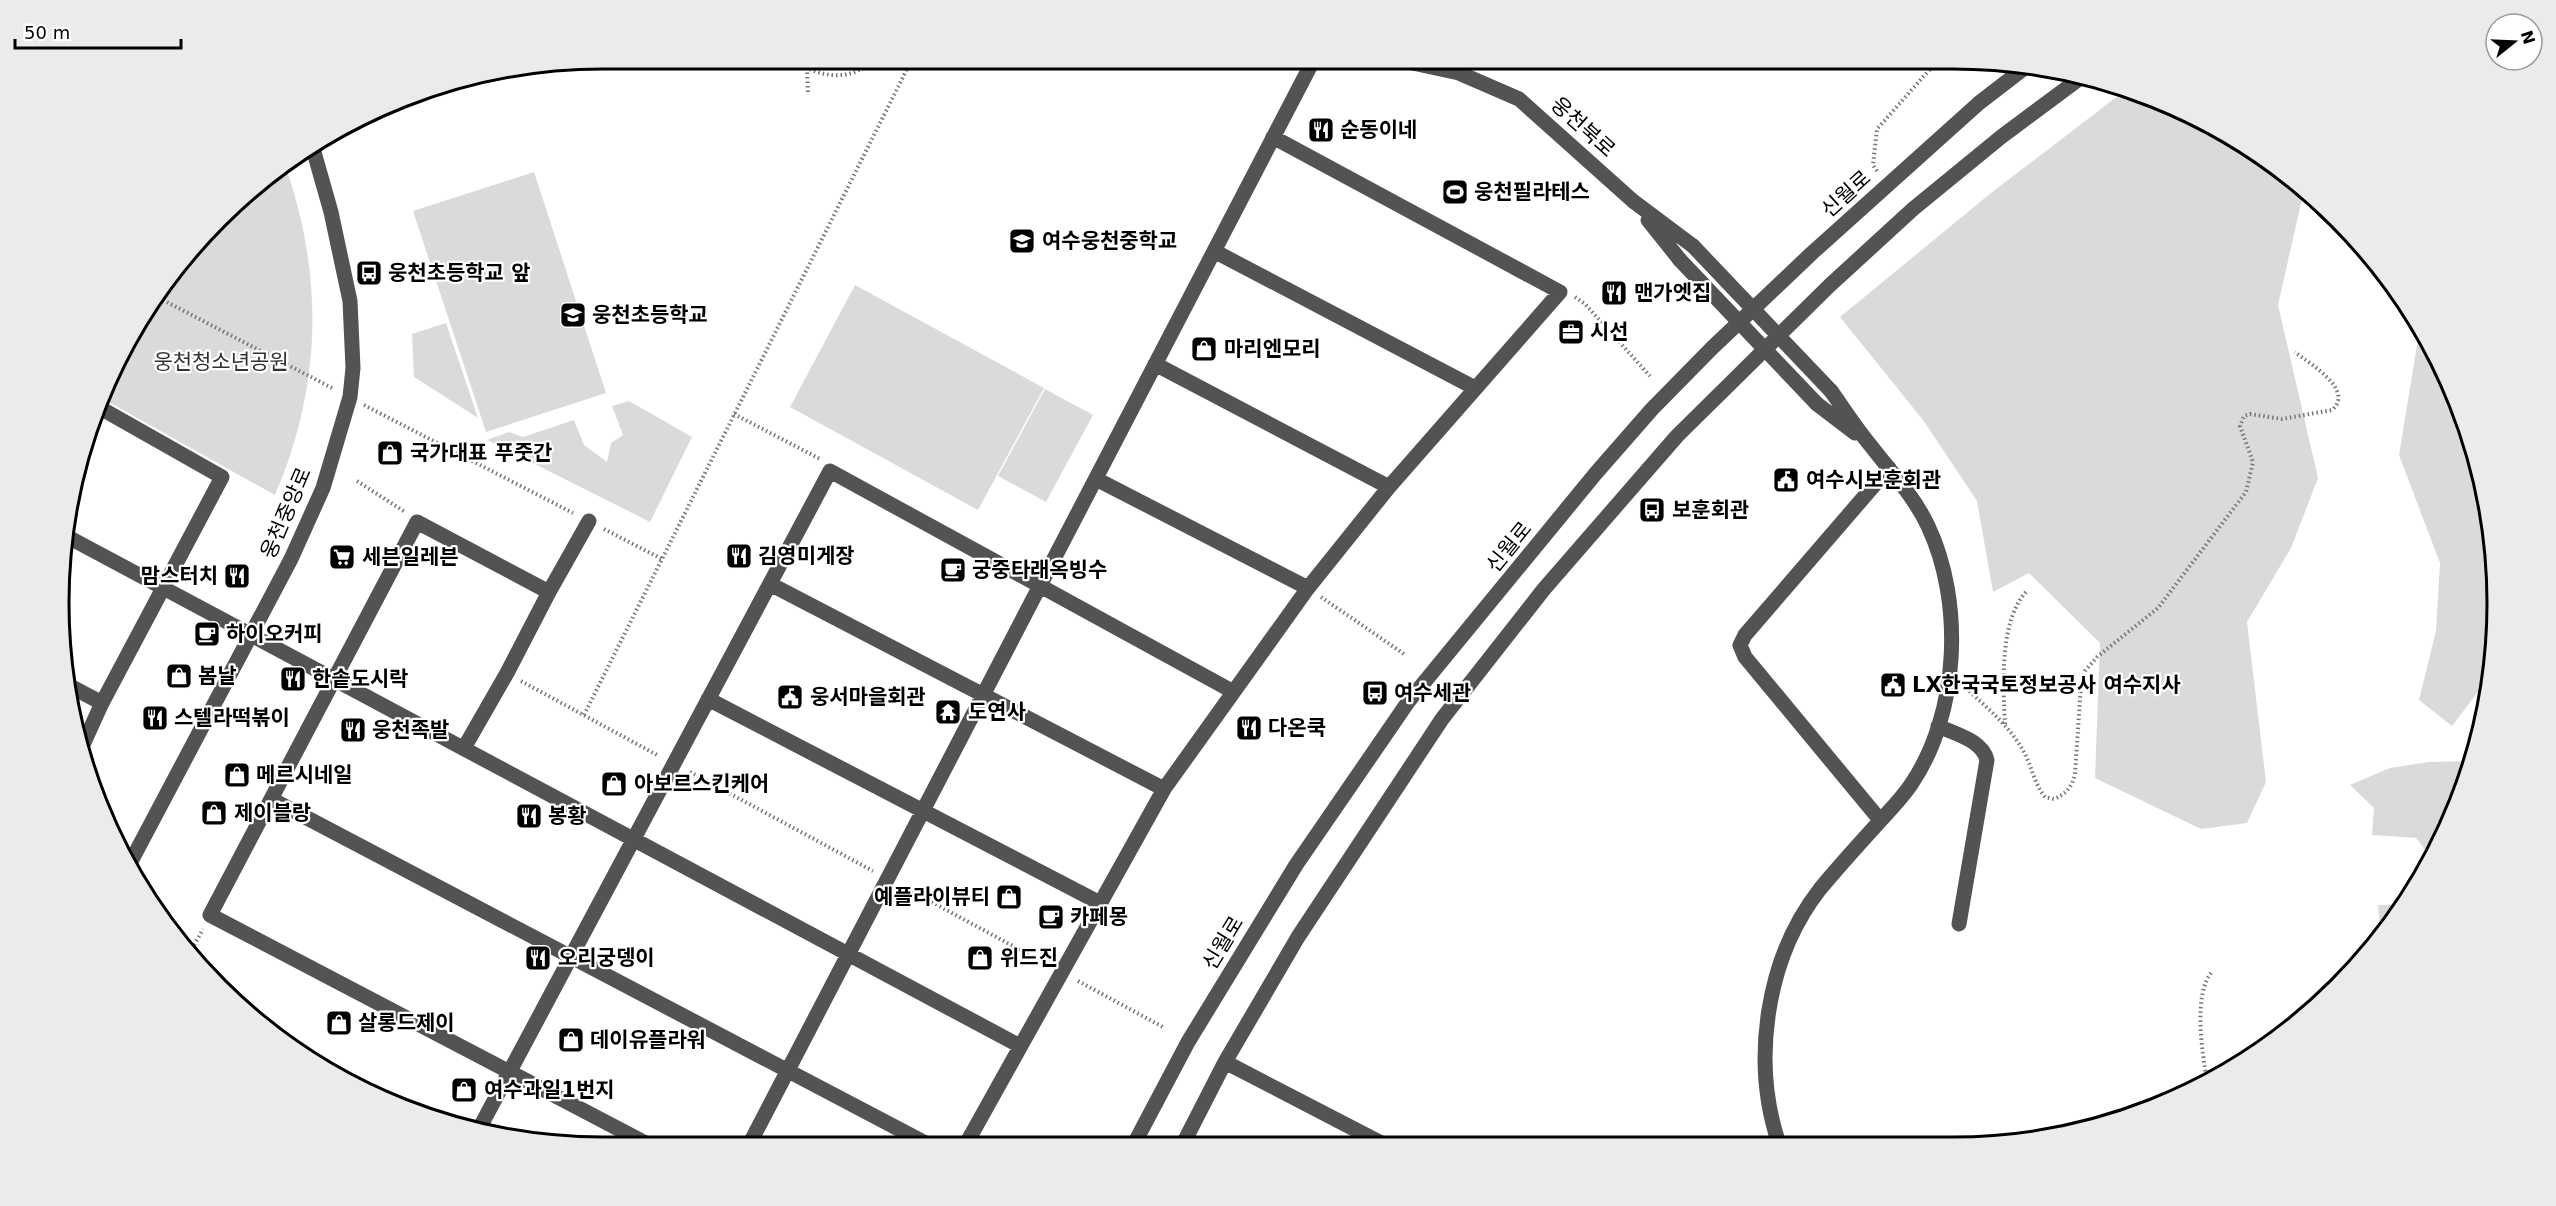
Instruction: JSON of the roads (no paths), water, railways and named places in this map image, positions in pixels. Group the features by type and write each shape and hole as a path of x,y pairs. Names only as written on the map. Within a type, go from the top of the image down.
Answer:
{"street":[{"path":"753,1137 1308,69"},
{"name":"웅천북로","path":"1442,69 1460,73 1519,99 1633,201 1693,246 1831,391 1870,445"},
{"name":"신월로","path":"1138,1137 1188,1042 1274,900 1408,702 1596,473 1653,409 1812,253 1979,103 2017,73"},
{"path":"1187,1137 1225,1062 1298,937 1442,719 1545,589 1622,497 1677,436 1737,375 1888,232 2001,136 2074,83"},
{"path":"970,1137 1164,789 1232,691 1308,588 1389,487 1560,292 1273,137"},
{"name":"웅천중앙로","path":"134,856 291,559 323,488 350,397 353,368 350,301 331,212 315,154"},
{"path":"1633,201 1680,260 1817,404 1870,445 1890,468 1928,526 1942,564 1951,614 1949,674 1938,726 1916,777 1901,798 1826,882 1808,907 1788,944 1780,966 1772,999 1766,1044 1769,1103 1777,1137"},
{"path":"1214,251 1474,388"},
{"path":"1155,364 1389,487"},
{"path":"86,738 102,703 222,477 105,411"},
{"path":"1880,820 1745,657 1740,645 1745,634 1890,468"},
{"path":"482,1123 830,471 1232,691"},
{"path":"1096,479 1308,588"},
{"path":"464,748 507,674 589,521"},
{"path":"549,592 417,522 210,915 634,1137"},
{"path":"73,540 1020,1046"},
{"path":"770,584 1164,789"},
{"path":"76,690 102,703"},
{"path":"708,699 1100,903"},
{"path":"1938,726 1978,744 1988,760 1959,924"},
{"path":"271,799 914,1137"},
{"path":"1225,1062 1370,1137"}],"place":[{"name":"순동이네","path":"1321,130"},
{"name":"웅천필라테스","path":"1455,192"},
{"name":"여수웅천중학교","path":"1022,241"},
{"name":"웅천초등학교 앞","path":"369,273"},
{"name":"맨가엣집","path":"1614,293"},
{"name":"웅천초등학교","path":"573,315"},
{"name":"시선","path":"1571,332"},
{"name":"마리엔모리","path":"1204,349"},
{"name":"국가대표 푸줏간","path":"390,453"},
{"name":"여수시보훈회관","path":"1786,480"},
{"name":"보훈회관","path":"1652,510"},
{"name":"김영미게장","path":"739,556"},
{"name":"세븐일레븐","path":"342,557"},
{"name":"궁중타래옥빙수","path":"953,570"},
{"name":"맘스터치","path":"237,576"},
{"name":"하이오커피","path":"207,634"},
{"name":"봄날","path":"179,676"},
{"name":"한솥도시락","path":"293,679"},
{"name":"LX한국국토정보공사 여수지사","path":"1893,685"},
{"name":"여수세관","path":"1375,693"},
{"name":"웅서마을회관","path":"790,697"},
{"name":"도연사","path":"948,712"},
{"name":"스텔라떡볶이","path":"155,718"},
{"name":"다온쿡","path":"1249,728"},
{"name":"웅천족발","path":"353,730"},
{"name":"메르시네일","path":"237,775"},
{"name":"아보르스킨케어","path":"614,784"},
{"name":"제이블랑","path":"214,813"},
{"name":"봉황","path":"529,816"},
{"name":"예플라이뷰티","path":"1009,897"},
{"name":"카페몽","path":"1051,917"},
{"name":"오리궁뎅이","path":"538,958"},
{"name":"위드진","path":"980,958"},
{"name":"살롱드제이","path":"339,1023"},
{"name":"데이유플라워","path":"571,1040"},
{"name":"여수과일1번지","path":"464,1090"}],"park label":[{"name":"웅천청소년공원","path":"221,362"}]}
